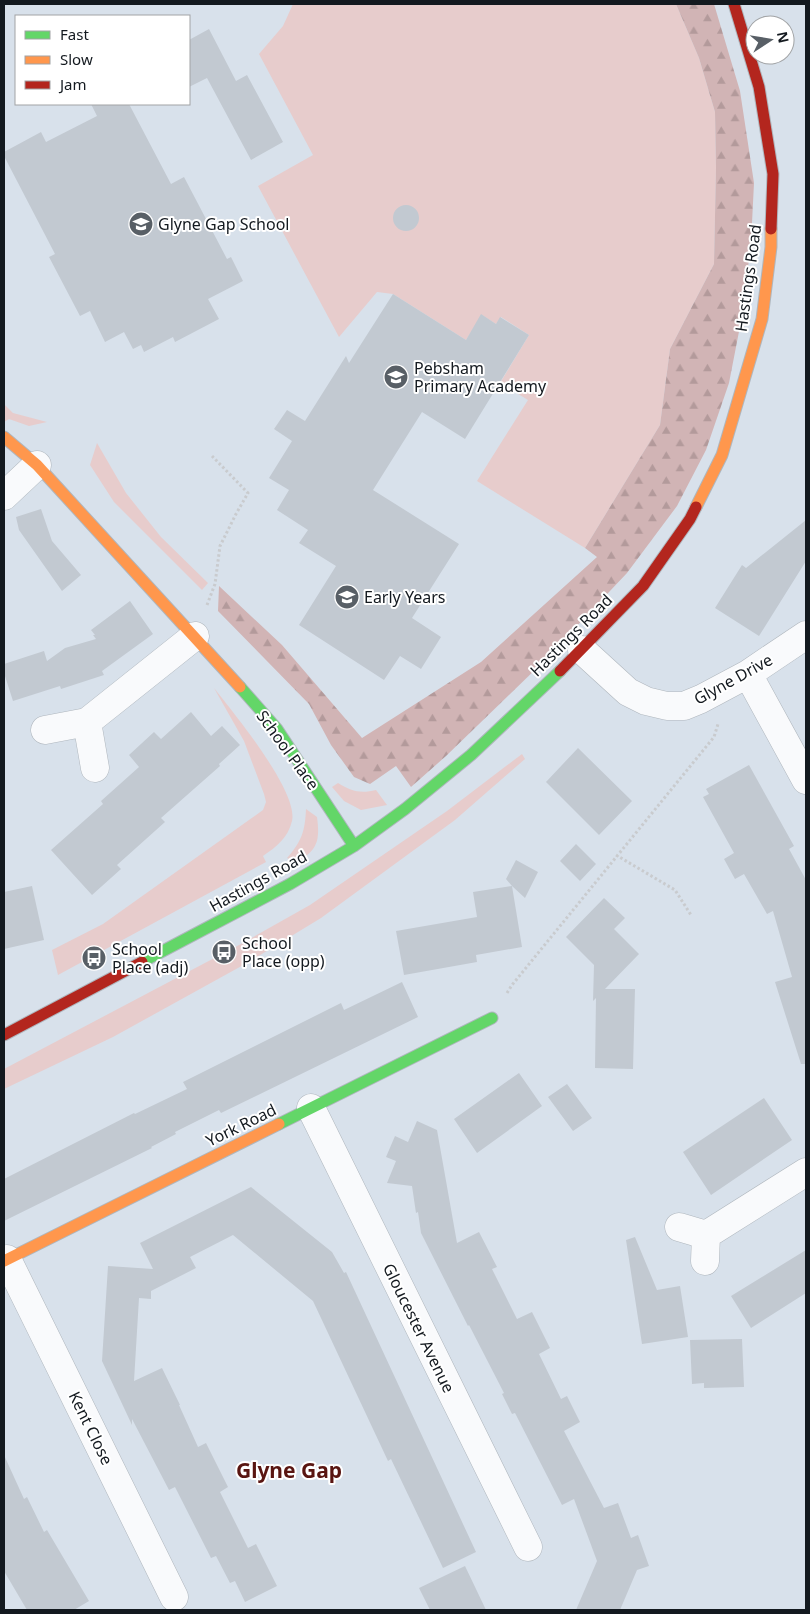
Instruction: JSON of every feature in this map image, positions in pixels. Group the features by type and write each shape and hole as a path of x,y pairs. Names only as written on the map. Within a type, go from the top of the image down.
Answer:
{"main road":[{"name":"Hastings Road","path":"4,1035 290,884 354,846 405,809 471,755 582,650 643,586 690,519 722,455 762,319 771,247 773,174 759,87 734,4"},
{"name":"School Place","path":"4,436 37,465 195,636 277,729 354,846"},
{"name":"York Road","path":"5,1260 492,1018"}],"street":[{"path":"4,496 37,465"},
{"name":"Glyne Drive","path":"582,650 628,692 646,701 666,706 684,706 702,699 748,674 806,635"},
{"path":"45,730 87,722 195,636"},
{"path":"748,674 806,780"},
{"path":"87,722 96,768"},
{"name":"Gloucester Avenue","path":"311,1108 528,1547"},
{"path":"679,1226 705,1248 806,1172"},
{"name":"Kent Close","path":"5,1260 174,1597"}],"path":[{"path":"195,636 215,584 220,546 248,493 212,456"},
{"path":"492,1018 512,985 714,737 719,721"},
{"path":"616,855 675,890 691,915"}],"shaded area":[{"path":"293,4 676,4 699,58 715,112 714,264 670,349 660,425 585,548 477,481 528,400 500,383 529,335 501,317 496,324 482,315 466,340 393,294 377,292 339,337 258,186 313,155 259,54 283,26"},
{"path":"4,404 13,413 47,422 29,426 9,419 4,422"},
{"path":"97,443 126,493 161,537 208,583 202,590 114,502 90,465"},
{"path":"214,688 263,753 285,791 291,808 292,821 288,832 277,845 263,856 266,862 58,975 52,950 103,924 263,810 266,802 264,794 244,741"},
{"path":"522,754 525,759 455,820 321,918 247,963 113,1037 4,1089 4,1069 239,945 310,905 447,811"},
{"path":"338,783 356,791 376,790 387,805 361,810 344,801 332,787"},
{"path":"306,809 317,817 318,832 316,844 309,854 296,862 287,858 302,835"}],"green space":[{"path":"676,4 714,4 740,91 754,183 751,243 742,316 729,383 706,450 677,506 627,573 541,664 446,756 411,787 396,766 370,784 354,777 331,745 309,704 218,611 219,586 282,645 362,738 481,662 597,557 585,548 660,425 670,349 714,264 715,112 699,58"}],"building":[{"path":"209,29 236,81 247,75 283,142 251,160 207,78 190,86 190,39"},
{"path":"92,105 130,105 171,184 184,177 227,259 231,257 243,281 208,299 219,319 175,342 173,337 144,352 141,345 133,349 124,332 105,342 90,311 80,316 49,257 55,254 4,156 4,152 41,132 46,142 97,116"},
{"path":"406,205 415,209 419,218 415,227 406,231 397,227 393,218 397,209"},
{"path":"393,294 466,340 481,314 496,324 500,317 529,335 465,439 422,412 373,490 459,544 412,618 441,637 421,669 400,656 384,680 299,625 336,566 299,543 308,530 277,510 289,490 269,478 292,441 274,429 287,410 305,421 346,356 349,363"},
{"path":"41,509 52,541 81,575 62,591 19,530 16,517"},
{"path":"806,520 806,561 759,636 715,608 742,565 746,568"},
{"path":"130,601 153,634 102,671 104,675 61,689 60,686 13,701 4,673 4,664 44,651 47,661 65,648 96,639 91,630"},
{"path":"191,712 211,736 222,726 240,745 219,764 220,766 161,818 165,822 117,865 121,869 92,895 51,850 103,804 101,801 139,767 129,755 154,732 161,739"},
{"path":"578,748 632,801 599,835 546,782"},
{"path":"749,765 794,846 789,849 806,880 806,1064 801,1064 775,982 792,977 773,911 767,914 744,874 735,879 724,859 734,853 703,797 709,794 706,789"},
{"path":"576,844 596,864 580,881 560,861"},
{"path":"516,860 538,872 525,898 506,879"},
{"path":"32,886 44,940 4,949 4,892"},
{"path":"512,886 522,947 476,955 477,962 404,975 396,931 477,917 473,892"},
{"path":"604,898 625,918 614,929 639,954 605,989 635,989 633,1069 595,1068 596,998 593,1001 594,965 566,937"},
{"path":"402,982 418,1017 221,1113 219,1110 175,1132 176,1134 152,1148 4,1221 4,1179 134,1113 187,1089 183,1082 341,1003 344,1010"},
{"path":"519,1073 542,1106 477,1153 454,1119"},
{"path":"567,1084 592,1118 573,1131 548,1097"},
{"path":"764,1098 792,1140 711,1195 683,1152"},
{"path":"417,1121 437,1130 457,1243 479,1232 497,1267 492,1269 517,1319 532,1312 550,1348 539,1354 561,1399 567,1396 580,1422 564,1431 604,1508 618,1503 631,1538 638,1535 649,1566 637,1570 620,1610 576,1610 597,1561 574,1499 562,1505 515,1413 512,1414 502,1394 504,1393 421,1233 412,1186 387,1183 396,1161 386,1157 395,1136 408,1142"},
{"path":"251,1187 332,1252 344,1273 346,1272 476,1552 443,1568 391,1459 388,1461 313,1301 233,1235 190,1257 196,1268 151,1291 151,1299 139,1298 134,1381 162,1368 198,1447 206,1443 228,1487 220,1492 248,1548 256,1544 277,1586 245,1602 235,1581 230,1583 216,1556 211,1558 175,1487 169,1490 132,1419 132,1425 102,1361 108,1266 153,1269 140,1243"},
{"path":"635,1237 657,1290 680,1286 688,1337 642,1344 626,1240"},
{"path":"806,1250 806,1293 751,1328 731,1296"},
{"path":"742,1339 744,1387 704,1388 704,1383 692,1384 690,1340"},
{"path":"4,1455 24,1499 27,1497 44,1532 47,1530 89,1601 74,1610 27,1610 4,1571"},
{"path":"465,1566 486,1610 430,1610 419,1588"}],"traffic: fast":[{"path":"142,962 290,884 354,846 405,809 471,755 560,671"},
{"path":"240,687 277,729 354,846"},
{"path":"279,1124 492,1018"}],"traffic: slow":[{"path":"696,507 722,455 762,319 771,247 771,229"},
{"path":"4,437 37,465 240,687"},
{"path":"4,1261 279,1124"}],"traffic: jam":[{"path":"734,4 759,87 773,174 771,229"},
{"path":"560,671 643,586 690,519 696,507"},
{"path":"4,1035 142,962"}],"place":[{"name":"Glyne Gap School","path":"141,224"},
{"name":"Pebsham Primary Academy","path":"396,377"},
{"name":"Early Years","path":"347,597"},
{"name":"School Place (opp)","path":"224,952"},
{"name":"School Place (adj)","path":"94,958"}],"district":[{"name":"Glyne Gap","path":"289,1470"}]}
